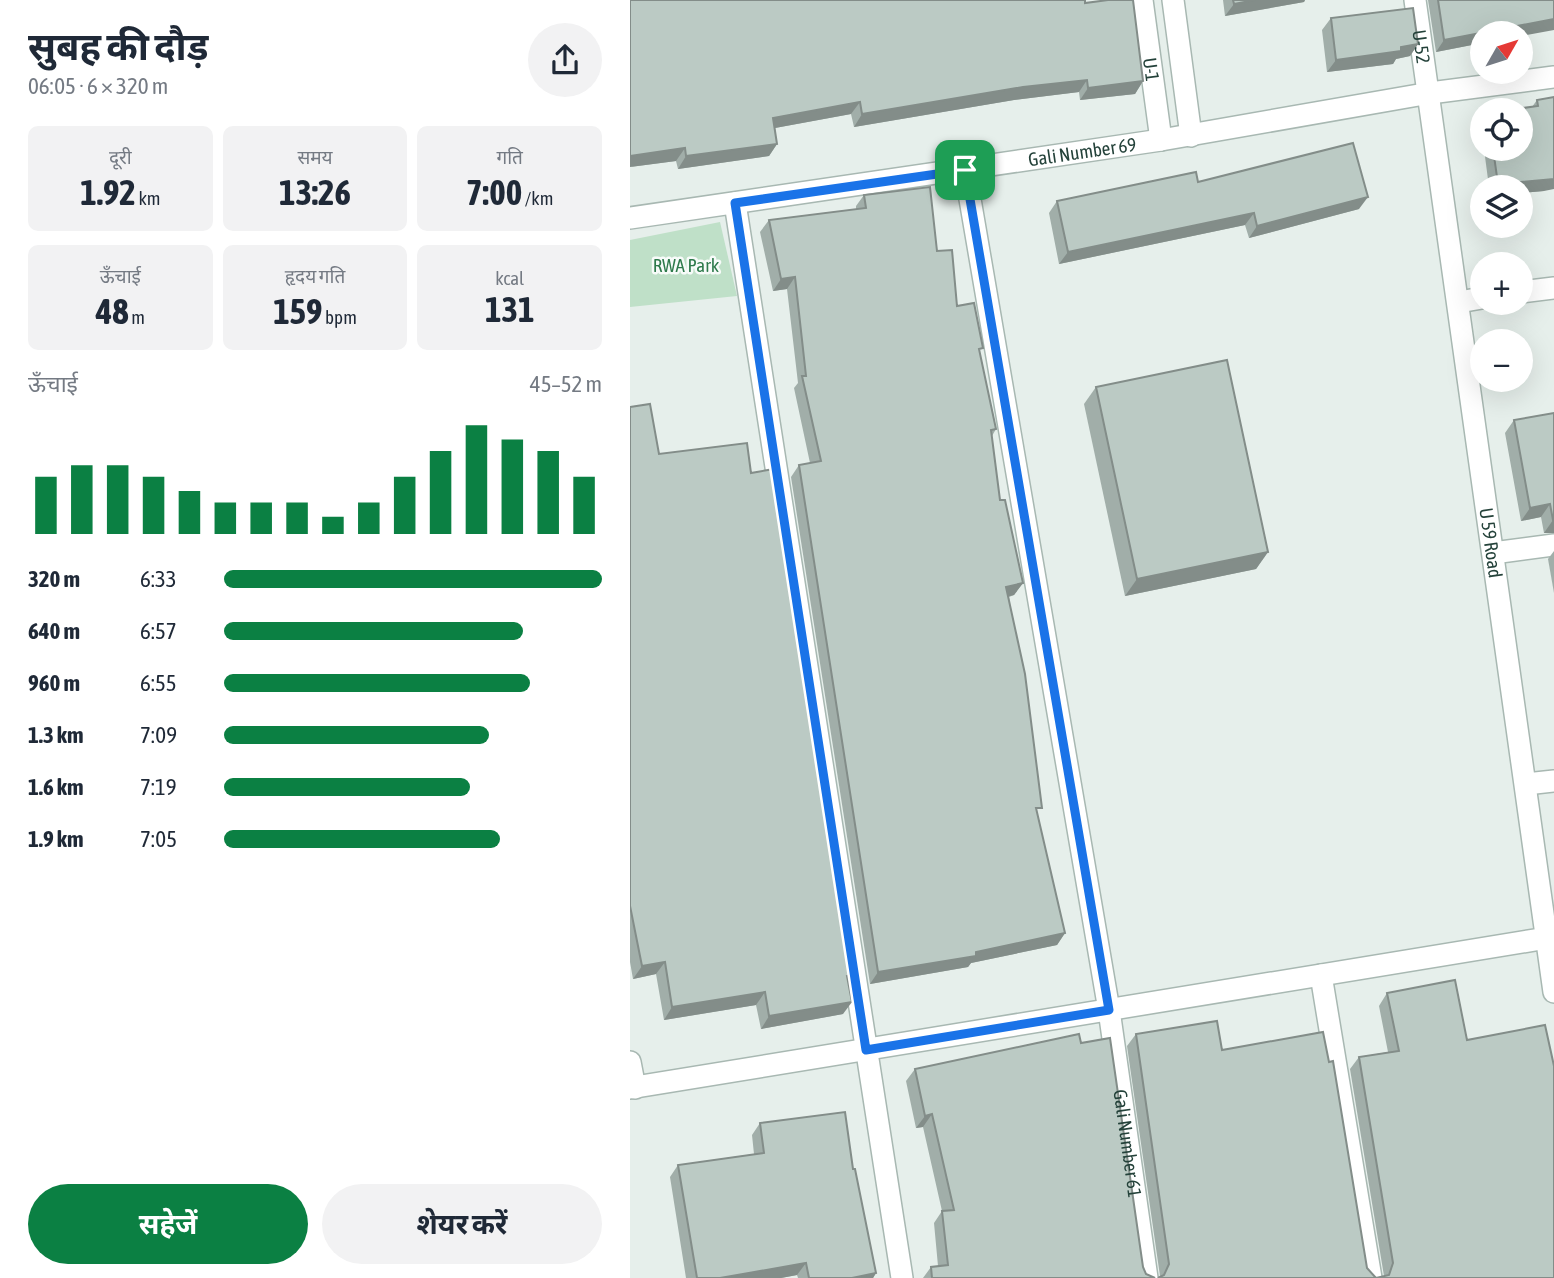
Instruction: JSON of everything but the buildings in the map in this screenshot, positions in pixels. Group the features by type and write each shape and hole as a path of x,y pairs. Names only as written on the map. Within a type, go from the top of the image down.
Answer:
{"street":[{"name":"U-1","path":"1142,0 1161,140"},
{"name":"U-1","path":"1173,0 1191,136"},
{"name":"U-52","path":"1415,0 1430,93"},
{"name":"Gali Number 69","path":"630,218 1191,136 1430,93 1554,77"},
{"name":"U 59 Road","path":"1430,93 1554,992"},
{"name":"Gali Number 61","path":"965,170 1109,1010 1147,1278"},
{"path":"735,203 902,1278"},
{"path":"1533,291 1554,288"},
{"path":"1459,302 1470,300"},
{"path":"1493,553 1554,545"},
{"path":"1526,784 1554,780"},
{"path":"630,1062 633,1088 1546,938"},
{"path":"1321,975 1371,1278"}],"green space":[{"name":"RWA Park","path":"720,222 737,296 630,307 630,240"}],"route":[{"path":"965,170 1109,1010 866,1050 735,203 965,170"}]}
